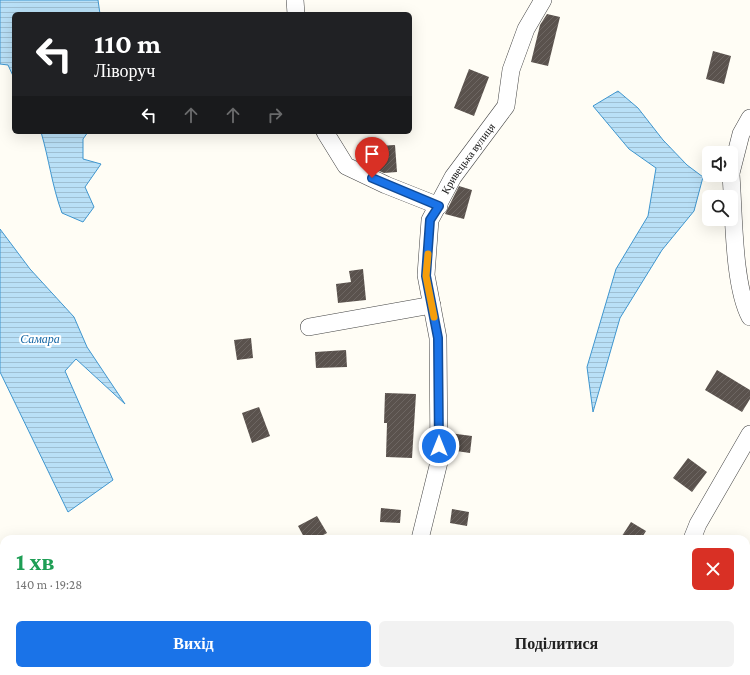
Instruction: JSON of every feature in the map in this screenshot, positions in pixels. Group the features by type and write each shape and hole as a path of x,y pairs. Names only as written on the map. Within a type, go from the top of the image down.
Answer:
{"street":[{"path":"295,0 296,12"},
{"name":"Кривецька вулиця","path":"421,535 439,462 438,338 426,276 430,220 439,206 453,177 506,106 511,70 526,29 543,0"},
{"path":"738,146 741,134 750,118"},
{"path":"326,134 346,166 386,185 439,206"},
{"path":"732,182 738,275 744,307 750,317"},
{"path":"309,327 432,305"},
{"path":"694,535 698,524 750,434"}],"water":[{"path":"0,0 98,0 100,12 12,12 12,74 8,65 0,64"},
{"path":"618,91 638,108 663,140 687,165 702,176 702,181 694,211 662,250 620,318 593,412 587,367 616,269 648,216 656,168 629,149 593,106"},
{"path":"42,134 87,134 83,139 83,159 101,164 85,187 94,207 83,222 62,213"},
{"name":"Самара","path":"0,229 30,269 74,317 87,347 125,404 76,359 65,371 113,480 68,512 0,372"}],"building":[{"path":"547,14 560,17 548,66 531,62 540,25"},
{"path":"713,51 731,56 724,84 706,79"},
{"path":"469,69 489,77 474,116 454,108"},
{"path":"395,145 397,172 384,173 377,170 376,146"},
{"path":"459,186 472,190 464,219 445,214"},
{"path":"363,269 366,300 338,303 336,284 351,282 349,271"},
{"path":"251,338 253,358 237,360 234,340"},
{"path":"346,350 347,367 316,368 315,352"},
{"path":"717,370 750,390 750,399 742,412 705,390"},
{"path":"385,393 416,394 412,458 386,457 387,423 384,423"},
{"path":"259,407 270,436 252,443 242,413"},
{"path":"449,433 472,436 470,453 449,450"},
{"path":"688,458 707,472 692,492 673,478"},
{"path":"381,508 401,510 400,523 380,522"},
{"path":"452,509 469,512 467,526 450,523"},
{"path":"317,516 327,533 323,535 303,535 298,526"},
{"path":"631,522 646,531 644,535 623,535"}],"slow traffic":[{"path":"428,254 426,276 434,317"}],"route":[{"path":"372,178 439,206 430,220 426,276 438,338 439,446"}]}
